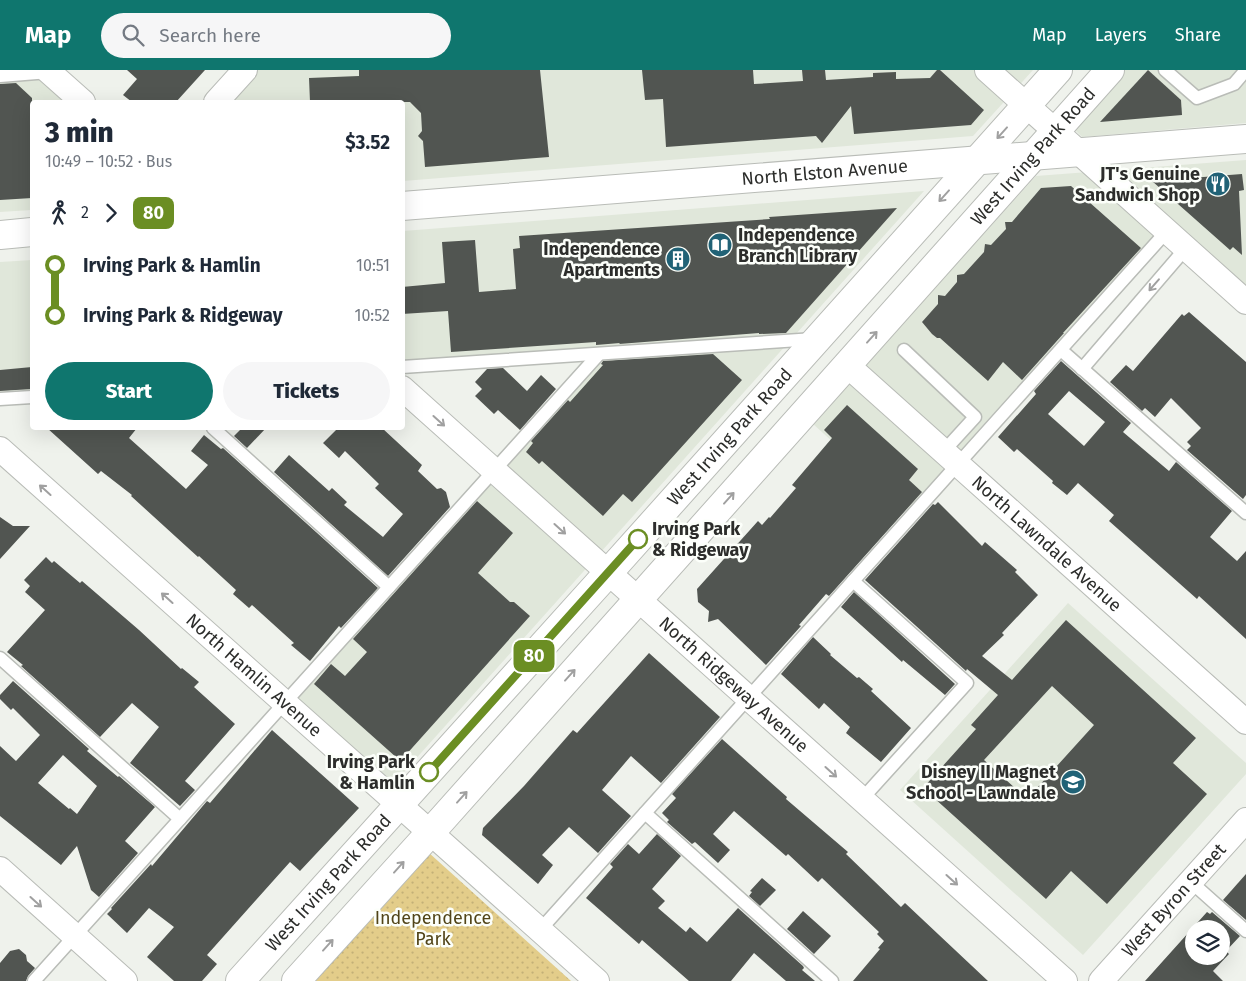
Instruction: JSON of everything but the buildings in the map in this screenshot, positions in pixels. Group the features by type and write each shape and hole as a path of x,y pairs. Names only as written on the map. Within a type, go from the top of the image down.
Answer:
{"main road":[{"name":"West Irving Park Road","path":"240,981 1058,70"},
{"name":"West Irving Park Road","path":"296,981 1110,70"},
{"name":"North Elston Avenue","path":"405,206 1246,138"},
{"path":"0,235 30,232"}],"street":[{"path":"218,100 245,70"},
{"path":"987,70 1245,299"},
{"path":"48,71 81,100"},
{"name":"North Lawndale Avenue","path":"847,365 1246,722"},
{"name":"North Ridgeway Avenue","path":"405,391 1065,981"},
{"name":"North Hamlin Avenue","path":"0,449 597,981"},
{"name":"West Byron Street","path":"1101,981 1246,820"},
{"path":"0,869 125,981"}],"lane":[{"path":"1165,70 1197,98 1234,84 1246,70"},
{"path":"0,76 48,71"},
{"path":"540,930 853,581 951,458 1061,350 1167,231"},
{"path":"1082,369 1186,248"},
{"path":"405,367 817,339"},
{"path":"904,350 975,417 951,458"},
{"path":"1061,350 1246,513"},
{"path":"34,981 599,354"},
{"path":"0,399 30,397"},
{"path":"215,430 389,587"},
{"path":"853,581 967,682 862,799"},
{"path":"0,658 180,819"},
{"path":"645,813 832,981"},
{"path":"1190,882 1246,931"}],"shaded area":[{"path":"0,70 39,70 74,100 30,100 30,210 0,212"},
{"path":"249,70 1033,70 973,136 405,181 405,100 222,100"},
{"path":"1122,70 1246,70 1246,123 1082,137 1071,126"},
{"path":"1246,160 1246,296 1166,229 913,515 812,423 1036,176"},
{"path":"924,191 387,791 288,701 605,352 405,364 405,231"},
{"path":"30,260 30,393 0,394 0,262"},
{"name":"Disney II Magnet School - Lawndale","path":"1068,603 1246,763 1246,774 1083,955 900,790"}],"green space":[{"name":"Independence Park","path":"428,852 571,981 313,981"}],"bus line":[{"name":"80","path":"429,772 638,539"}],"place":[{"name":"JT's Genuine Sandwich Shop","path":"1218,184"},
{"name":"Independence Branch Library","path":"720,245"},
{"name":"Independence Apartments","path":"678,259"},
{"name":"Irving Park & Ridgeway","path":"638,539"},
{"name":"Irving Park & Hamlin","path":"429,772"},
{"name":"Disney II Magnet School - Lawndale","path":"1073,782"}]}
